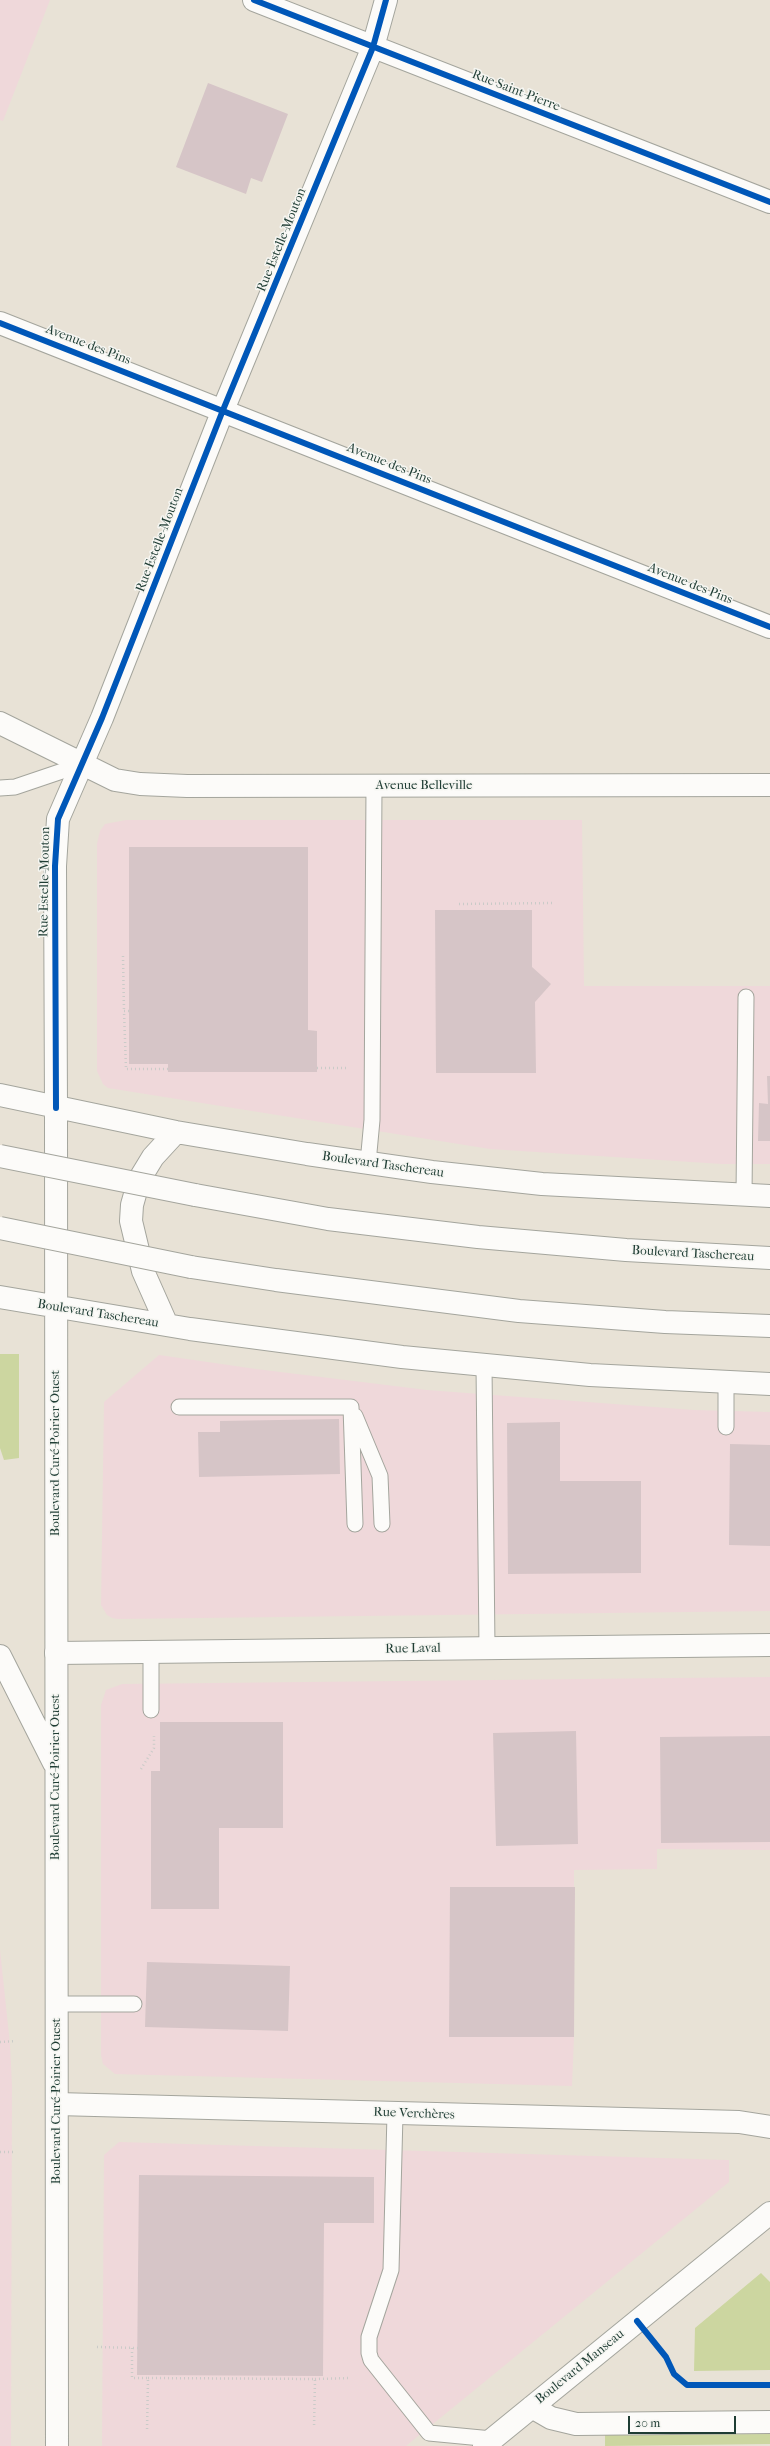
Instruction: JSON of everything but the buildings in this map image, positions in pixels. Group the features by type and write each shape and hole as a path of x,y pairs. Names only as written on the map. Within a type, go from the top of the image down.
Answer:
{"main road":[{"name":"Rue Saint-Pierre","path":"254,0 770,202"},
{"name":"Rue Estelle-Mouton","path":"56,1108 56,834 61,810 83,764 223,410 373,47 386,0"},
{"name":"Avenue des Pins","path":"0,323 770,627"},
{"name":"Avenue Belleville","path":"0,723 116,780 140,784 188,786 770,785"},
{"name":"Boulevard Taschereau","path":"0,1095 56,1108 176,1132 368,1163 515,1181 770,1196"},
{"name":"Boulevard Curé-Poirier Ouest","path":"56,1108 57,2446"},
{"path":"167,1325 143,1272 133,1236 132,1216 135,1192 146,1166 176,1132"},
{"name":"Boulevard Taschereau","path":"0,1156 195,1195 328,1219 478,1237 626,1250 770,1258"},
{"path":"0,1228 192,1267 276,1280 512,1310 665,1322 770,1326"},
{"name":"Boulevard Taschereau","path":"0,1297 167,1325 378,1354 484,1366 590,1375 770,1384"},
{"name":"Rue Laval","path":"56,1653 770,1645"},
{"path":"0,1656 56,1767"},
{"name":"Rue Verchères","path":"57,2104 739,2122 770,2127"},
{"name":"Boulevard Manseau","path":"492,2444 532,2407 770,2213"},
{"path":"532,2407 551,2418 576,2424 770,2422"}],"lane":[{"path":"0,788 15,787 83,764"},
{"path":"368,1163 372,1120 374,786"},
{"path":"744,1195 746,997"},
{"path":"484,1366 487,1648"},
{"path":"726,1383 726,1427"},
{"path":"179,1408 351,1407"},
{"path":"351,1407 355,1524"},
{"path":"351,1407 380,1476 382,1524"},
{"path":"151,1652 151,1710"},
{"path":"57,2004 134,2004"},
{"path":"396,2114 392,2270 369,2337 369,2352 371,2360 429,2433 492,2444"}],"path":[{"path":"459,904 555,903"},
{"path":"122,956 126,1069 168,1069"},
{"path":"141,1769 154,1748 155,1720 151,1710"},
{"path":"0,2042 14,2041"},
{"path":"0,2152 16,2152"},
{"path":"98,2347 138,2348"},
{"path":"132,2348 132,2378 315,2379 314,2428"},
{"path":"147,2432 148,2378"}],"shaded area":[{"path":"0,0 50,0 3,121 0,120"},
{"path":"126,820 582,820 584,986 770,986 770,1164 722,1164 490,1149 108,1088 103,1084 97,1071 97,844 100,831 105,824"},
{"path":"159,1355 256,1369 427,1390 694,1410 770,1412 770,1611 112,1618 107,1615 101,1605 104,1402"},
{"path":"770,1677 770,1850 657,1849 657,1869 574,1870 574,2037 572,2086 115,2074 103,2064 101,2055 101,1705 106,1690 122,1684"},
{"path":"0,1950 10,2044 12,2086 11,2446 0,2446"},
{"path":"119,2142 729,2160 729,2182 406,2446 102,2446 104,2155"}],"green space":[{"path":"0,1354 19,1354 19,1458 4,1460 0,1448"},
{"path":"761,2273 770,2282 770,2370 694,2371 695,2328"},
{"path":"770,2434 770,2444 605,2446 605,2435"}],"cycle path":[{"path":"254,0 770,202"},
{"path":"56,1108 55,866 58,819 102,718 223,410 373,47 386,0"},
{"path":"0,323 770,627"},
{"path":"637,2321 666,2357 674,2374 687,2385 770,2385"}]}
